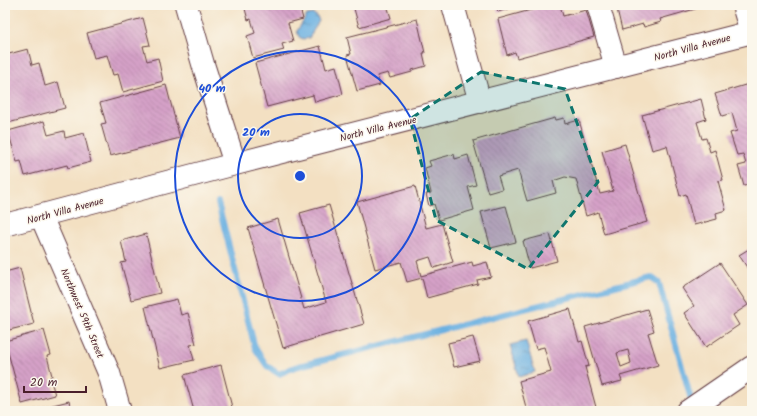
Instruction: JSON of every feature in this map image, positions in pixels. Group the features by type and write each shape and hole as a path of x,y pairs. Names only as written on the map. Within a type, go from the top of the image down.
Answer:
{"street":[{"path":"186,5 235,164"},
{"path":"453,5 480,102"},
{"path":"598,5 616,67"},
{"path":"743,5 751,32"},
{"name":"North Villa Avenue","path":"5,225 235,164 751,32"},
{"name":"Northwest 59th Street","path":"41,216 109,373 120,411"},
{"path":"688,411 752,367"}],"highlighted area":[{"path":"481,72 565,89 598,182 528,269 436,220 410,119"}],"water":[{"path":"313,14 317,16 319,21 309,38 303,39 299,37 297,31 307,15"},
{"path":"526,341 535,372 519,377 510,345"}],"building":[{"path":"244,5 299,5 303,19 288,23 293,41 282,44 284,50 253,58 247,36 255,33 251,19 248,20"},
{"path":"353,5 387,5 391,18 359,27"},
{"path":"496,5 521,5 498,12"},
{"path":"549,5 560,5 563,16 586,10 594,37 517,58 515,52 507,55 498,19"},
{"path":"616,5 701,5 702,7 660,19 661,22 644,27 643,24 622,30"},
{"path":"143,18 150,45 143,46 147,61 158,58 163,81 123,92 118,74 113,75 107,55 94,58 87,33"},
{"path":"417,19 425,53 423,53 426,66 412,70 412,72 390,78 388,73 377,76 380,85 357,91 347,55 351,54 347,37"},
{"path":"320,46 326,69 336,66 343,94 315,102 313,95 267,107 255,63"},
{"path":"28,49 32,65 39,63 45,86 58,82 65,108 8,123 5,110 5,55"},
{"path":"752,83 752,184 744,186 738,166 746,164 743,154 737,155 730,133 737,131 732,113 722,116 715,94"},
{"path":"166,85 180,138 110,156 101,124 106,123 100,103"},
{"path":"701,99 706,119 697,122 702,139 706,138 710,152 715,150 723,180 718,181 726,210 716,213 717,219 694,225 686,194 680,196 667,146 652,150 642,115"},
{"path":"555,118 556,120 564,118 565,124 579,120 600,194 613,191 602,151 625,144 647,222 604,234 598,212 586,216 576,179 565,177 553,181 556,193 527,201 518,170 498,176 502,189 488,193 473,141"},
{"path":"44,121 48,135 64,131 65,138 84,133 91,162 68,168 67,165 25,176 21,161 17,162 8,131"},
{"path":"454,154 455,159 468,155 476,185 468,187 474,210 439,220 434,204 429,206 426,194 431,193 425,168 431,166 429,161"},
{"path":"415,186 426,228 442,224 453,262 434,268 430,257 417,261 421,276 472,262 473,266 487,262 491,277 477,280 478,284 427,298 422,278 407,282 401,262 375,269 357,202"},
{"path":"329,205 364,324 283,348 248,228 278,219 304,309 326,302 300,213"},
{"path":"506,206 516,242 491,248 481,212"},
{"path":"146,234 160,293 131,300 121,263 126,262 121,241"},
{"path":"550,234 557,261 530,268 523,241"},
{"path":"752,247 752,275 739,255"},
{"path":"720,263 748,305 733,315 739,325 706,347 684,313 694,306 682,288"},
{"path":"20,268 34,324 5,331 5,272"},
{"path":"177,299 181,315 188,313 196,344 190,345 194,360 160,368 145,307"},
{"path":"570,309 579,342 582,341 589,366 585,367 597,411 527,411 519,381 551,372 544,347 536,349 528,321"},
{"path":"647,309 654,331 648,333 658,365 620,376 622,381 602,386 585,327","holes":["628,350 631,363 621,367 617,353"]},
{"path":"44,330 51,355 47,356 52,376 50,377 55,395 22,404 5,341"},
{"path":"473,337 480,361 454,367 448,343"},
{"path":"221,365 233,411 194,411 184,375"},
{"path":"69,401 71,411 33,411 33,410"}],"waterway":[{"path":"218,203 255,348 267,366 279,374 295,367 651,277 659,283 692,403"}]}
